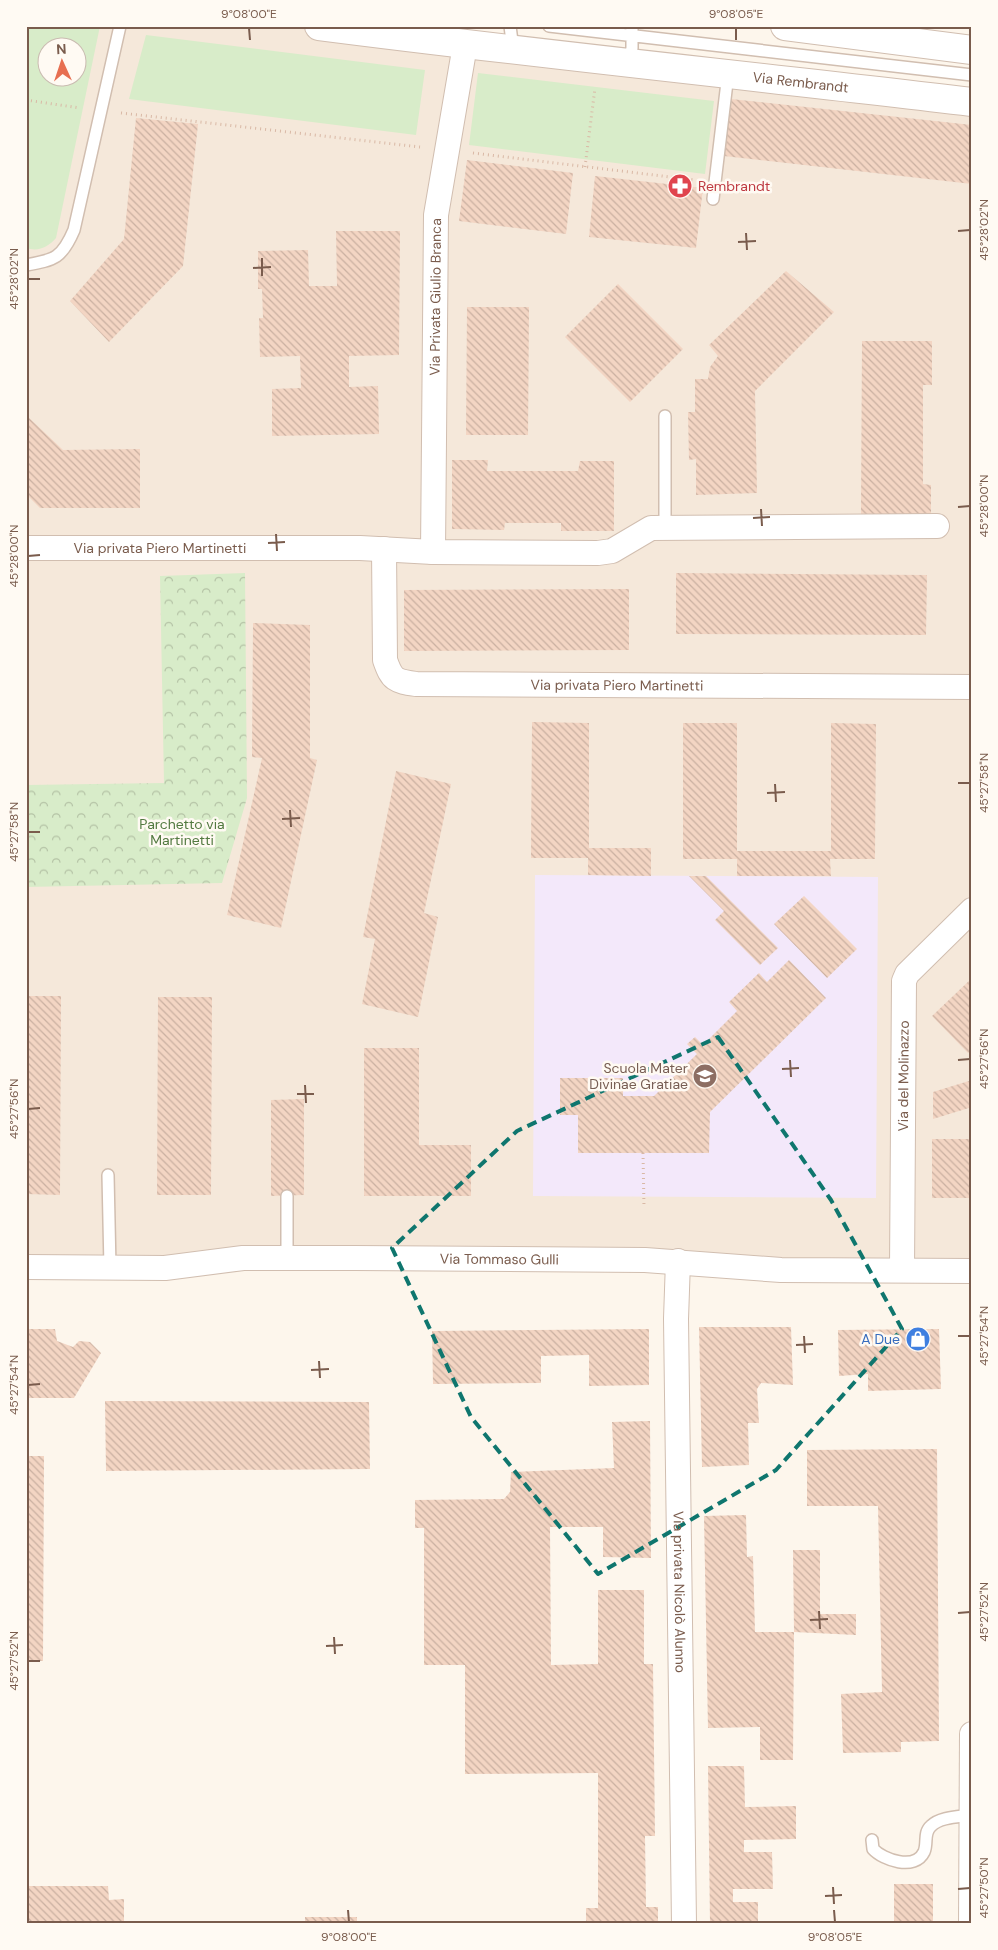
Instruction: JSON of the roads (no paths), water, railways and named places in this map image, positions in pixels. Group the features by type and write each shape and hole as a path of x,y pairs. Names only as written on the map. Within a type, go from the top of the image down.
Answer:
{"street":[{"name":"Via Rembrandt","path":"319,26 465,40 512,38 599,59 972,102"},
{"path":"785,26 972,50"},
{"name":"Via Privata Giulio Branca","path":"433,552 436,215 465,40"},
{"name":"Via privata Piero Martinetti","path":"26,548 384,549 433,552 598,553 612,551 651,528 937,526"},
{"name":"Via privata Piero Martinetti","path":"384,549 385,660 390,675 400,682 416,684 972,686"},
{"name":"Via del Molinazzo","path":"902,1270 904,981 907,974 972,910"},
{"name":"Via Tommaso Gulli","path":"26,1267 165,1268 232,1259 287,1258 678,1261 781,1270 972,1271"},
{"name":"Via privata Nicolò Alunno","path":"678,1261 676,1319 684,1924"},
{"path":"971,1924 972,1734"}],"lane":[{"path":"26,264 51,261 68,246 74,230 120,26"},
{"name":"Via Rembrandt","path":"549,26 632,30 972,75"},
{"path":"629,62 632,30"},
{"path":"713,199 728,74"},
{"path":"665,416 665,528"},
{"path":"108,1175 110,1268"},
{"path":"287,1258 288,1196"},
{"path":"872,1840 873,1849 886,1859 912,1860 919,1858 924,1852 927,1830 931,1825 939,1820 972,1815"}],"place":[{"name":"Rembrandt","path":"680,186"},
{"name":"Scuola Mater Divinae Gratiae","path":"705,1076"},
{"name":"A Due","path":"918,1339"}],"park label":[{"name":"Parchetto via Martinetti","path":"182,832"}]}
